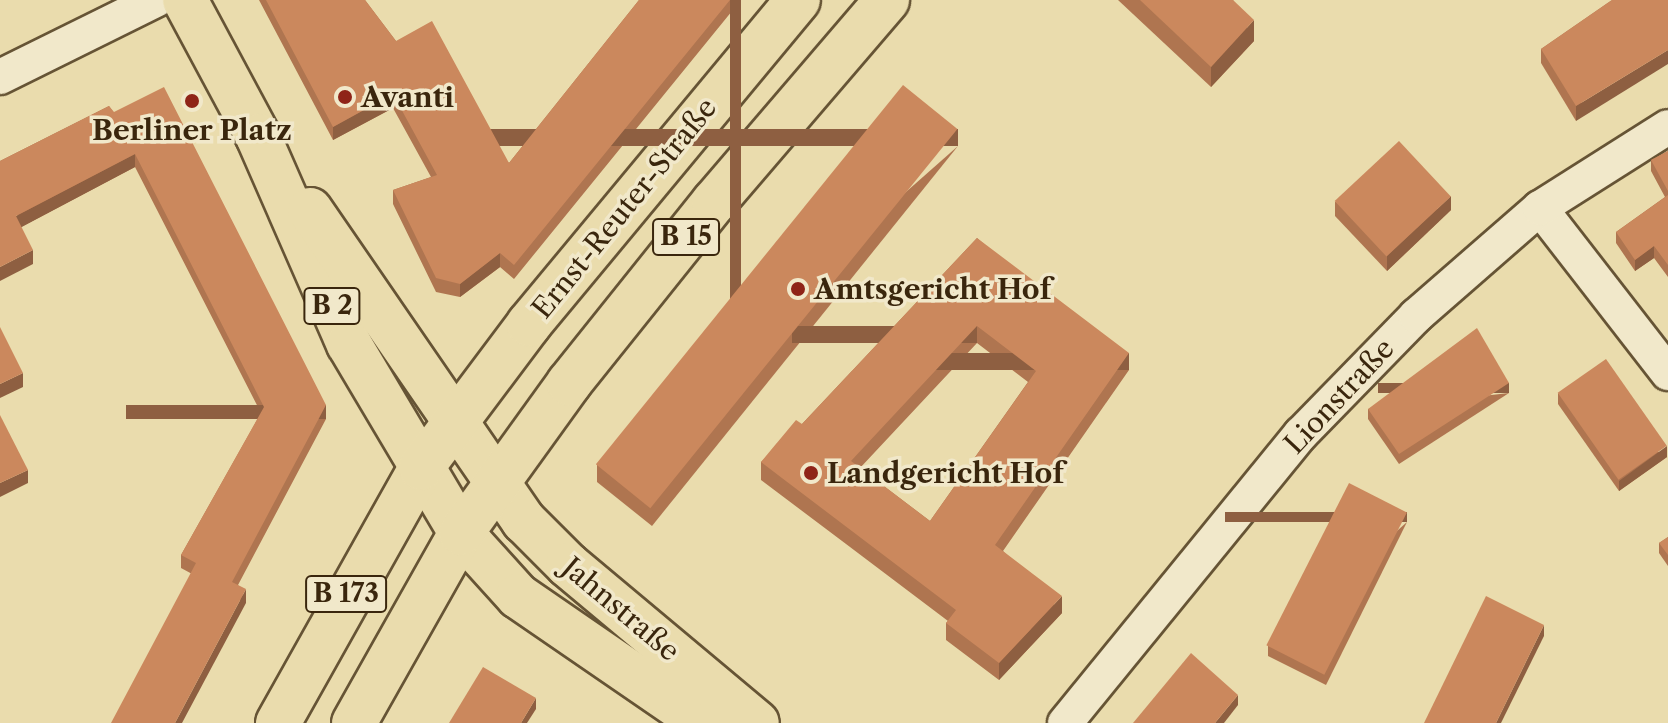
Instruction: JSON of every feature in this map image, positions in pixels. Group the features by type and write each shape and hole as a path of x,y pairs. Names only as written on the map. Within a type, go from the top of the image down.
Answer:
{"main road":[{"name":"B 2","path":"185,0 258,136 349,344 421,468"},
{"name":"Ernst-Reuter-Straße","path":"456,419 798,0"},
{"name":"B 15","path":"461,533 495,483 714,202 887,0"},
{"name":"B 2","path":"258,136 456,419"},
{"name":"B 15","path":"421,468 456,419"},
{"path":"456,419 495,483"},
{"path":"421,468 461,533"},
{"name":"B 173","path":"278,723 421,468"},
{"name":"Jahnstraße","path":"495,483 550,549 757,723"},
{"name":"Jahnstraße","path":"461,533 518,596 703,723"},
{"name":"B 173","path":"354,723 461,533"}],"street":[{"path":"0,77 156,0"},
{"name":"Lionstraße","path":"1065,723 1301,434 1416,316 1540,208 1668,127"},
{"path":"1540,208 1668,373"}],"building":[{"path":"266,0 365,0 396,41 432,21 509,163 639,0 730,0 514,265 500,253 460,284 436,278 393,190 437,175 393,94 333,127"},
{"path":"1140,0 1233,0 1254,20 1211,67"},
{"path":"1612,0 1668,0 1668,50 1576,106 1541,49"},
{"name":"Amtsgericht Hof","path":"903,85 957,129 650,508 596,464"},
{"path":"164,87 326,405 232,582 246,589 175,723 111,723 196,563 181,555 264,407 135,154 16,216 33,250 0,267 0,161 109,106 114,112"},
{"path":"1399,141 1451,197 1386,257 1335,201"},
{"path":"1668,151 1668,191 1651,160"},
{"path":"1668,195 1668,265 1654,246 1635,260 1616,232"},
{"name":"Landgericht Hof","path":"977,238 1129,353 995,545 1062,596 999,663 946,623 956,610 761,462 796,420 802,424","holes":["977,326 1036,371 930,521 851,461"]},
{"path":"0,327 23,373 0,384"},
{"path":"1477,328 1509,383 1399,454 1368,409"},
{"path":"1606,359 1667,446 1618,480 1558,393"},
{"path":"0,415 28,470 0,483"},
{"path":"1349,483 1407,513 1324,675 1266,645"},
{"path":"1668,537 1668,555 1659,543"},
{"path":"1486,596 1544,625 1496,723 1424,723"},
{"path":"1191,653 1238,695 1215,723 1133,723"},
{"path":"483,667 536,698 521,723 449,723"}],"place":[{"name":"Avanti","path":"345,97"},
{"name":"Berliner Platz","path":"192,101"},
{"name":"Amtsgericht Hof","path":"798,289"},
{"name":"Landgericht Hof","path":"811,473"}]}
